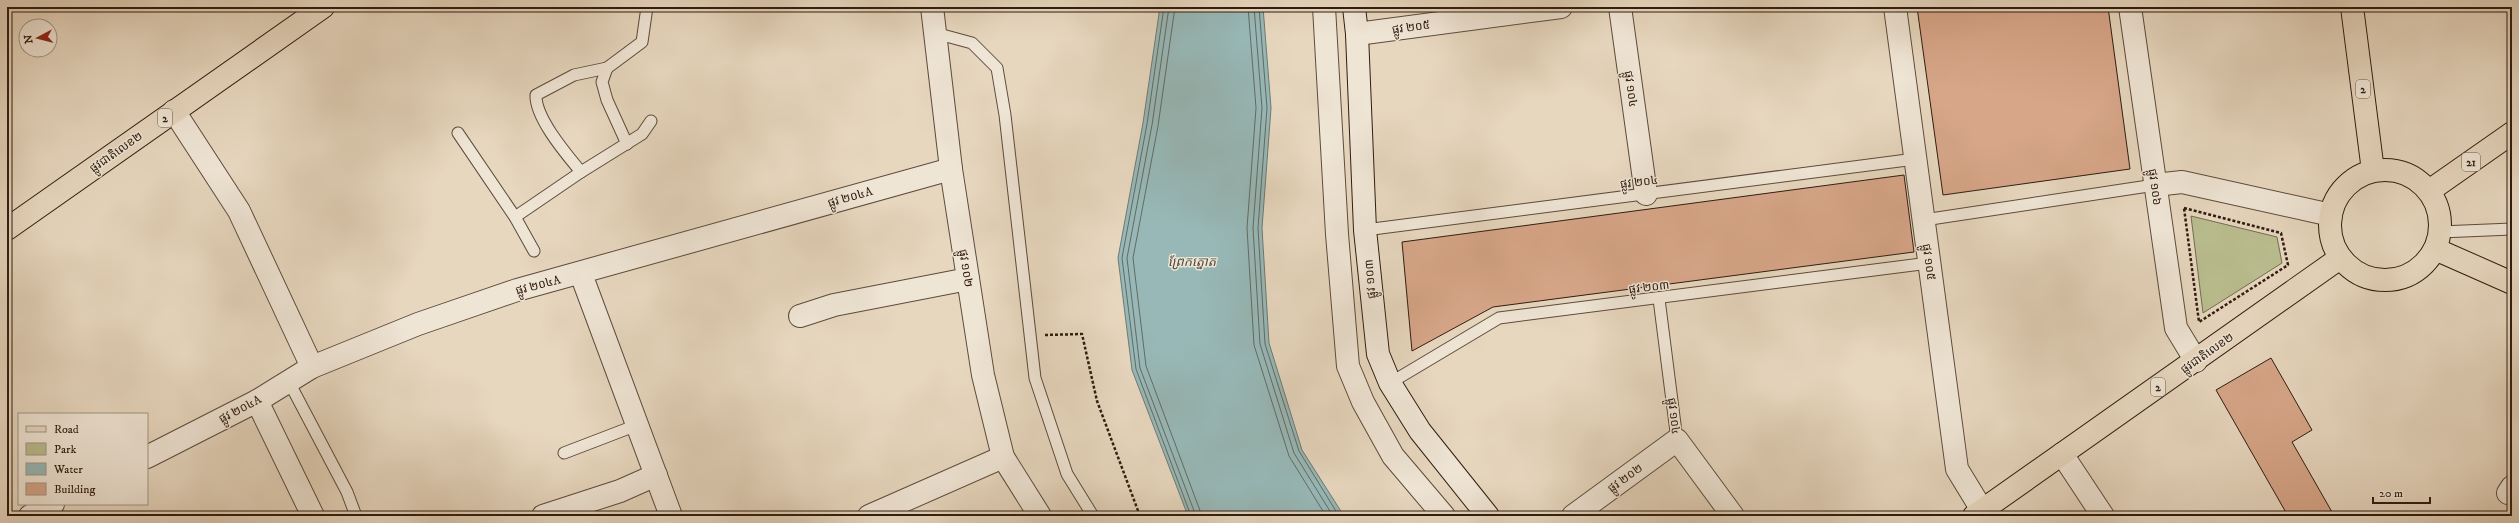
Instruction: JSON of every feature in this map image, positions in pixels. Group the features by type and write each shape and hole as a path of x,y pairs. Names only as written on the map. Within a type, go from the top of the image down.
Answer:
{"main road":[{"name":"ផ្លូវជាតិលេខ២","path":"7,229 323,7"},
{"name":"2","path":"2352,7 2373,171"},
{"name":"21","path":"2429,191 2512,133"},
{"path":"2373,171 2397,171 2418,181 2429,191 2439,212 2438,241 2425,264 2412,274 2397,280 2381,281 2365,277 2351,269 2340,258 2334,245 2331,215 2341,192 2350,183 2373,171"},
{"path":"2438,241 2512,283"},
{"name":"ផ្លូវជាតិលេខ២","path":"1978,513 2196,361 2340,258"}],"street":[{"name":"ផ្លូវ ១០២","path":"932,7 951,169 983,376 1003,457 1040,516"},
{"path":"1324,7 1337,234 1348,366 1363,402 1393,456 1444,516"},
{"name":"ផ្លូវ ១០៣","path":"1354,7 1357,34 1365,230 1378,354 1390,383 1420,431 1488,516"},
{"name":"ផ្លូវ ២០៥","path":"1357,34 1561,7"},
{"name":"ផ្លូវ ១០៤","path":"1620,7 1646,194"},
{"name":"ផ្លូវ ១០៥","path":"1895,7 1957,469 1978,513"},
{"name":"ផ្លូវ ១០៦","path":"2130,7 2176,328 2196,361"},
{"path":"174,111 239,211 312,367"},
{"name":"ផ្លូវ ២០៤A","path":"148,456 256,401 312,367 418,324 517,290 581,274 951,169"},
{"path":"2155,185 2182,182 2331,215"},
{"path":"581,274 671,516"},
{"path":"800,316 834,305 968,279"},
{"path":"256,401 313,516"},
{"name":"ផ្លូវ ១០៤","path":"1677,440 1733,516"},
{"name":"ផ្លូវ ២០២","path":"1573,516 1677,440"},
{"path":"2062,454 2103,516"},
{"path":"869,516 1003,457"},
{"path":"543,516 620,491 656,475"},
{"path":"30,516 51,505"}],"lane":[{"path":"582,172 541,115 536,104 536,95 574,75 607,68 642,42 647,7"},
{"path":"935,33 972,43 997,68 1005,114 1035,378 1067,474 1093,516"},
{"path":"607,68 602,82 615,121 627,144"},
{"path":"515,217 642,134 651,121"},
{"path":"458,133 515,217 534,251"},
{"name":"ផ្លូវ ២០៤","path":"1365,230 1915,159"},
{"path":"1924,220 2155,185"},
{"path":"2438,241 2512,228"},
{"name":"ផ្លូវ ២០៣","path":"1390,383 1499,318 1658,299 1929,263"},
{"name":"ផ្លូវ ១០៤","path":"1658,299 1677,440"},
{"path":"289,382 347,492 356,516"},
{"path":"564,453 637,425"}],"path":[{"path":"2184,208 2281,233 2288,265 2199,322 2184,208"},
{"path":"1030,336 1082,334 1097,401 1140,516"}],"green space":[{"path":"2191,216 2277,237 2282,263 2203,313"}],"water":[{"name":"ព្រែកត្នោត","path":"1160,7 1263,7 1271,108 1262,228 1269,343 1302,450 1344,516 1188,516 1132,370 1118,258 1143,123"}],"building":[{"path":"1917,7 2108,7 2130,169 1943,195"},
{"path":"1904,175 1914,252 1493,307 1412,351 1402,242"},
{"path":"2271,358 2312,430 2292,442 2332,512 2326,516 2288,516 2216,390"}]}
